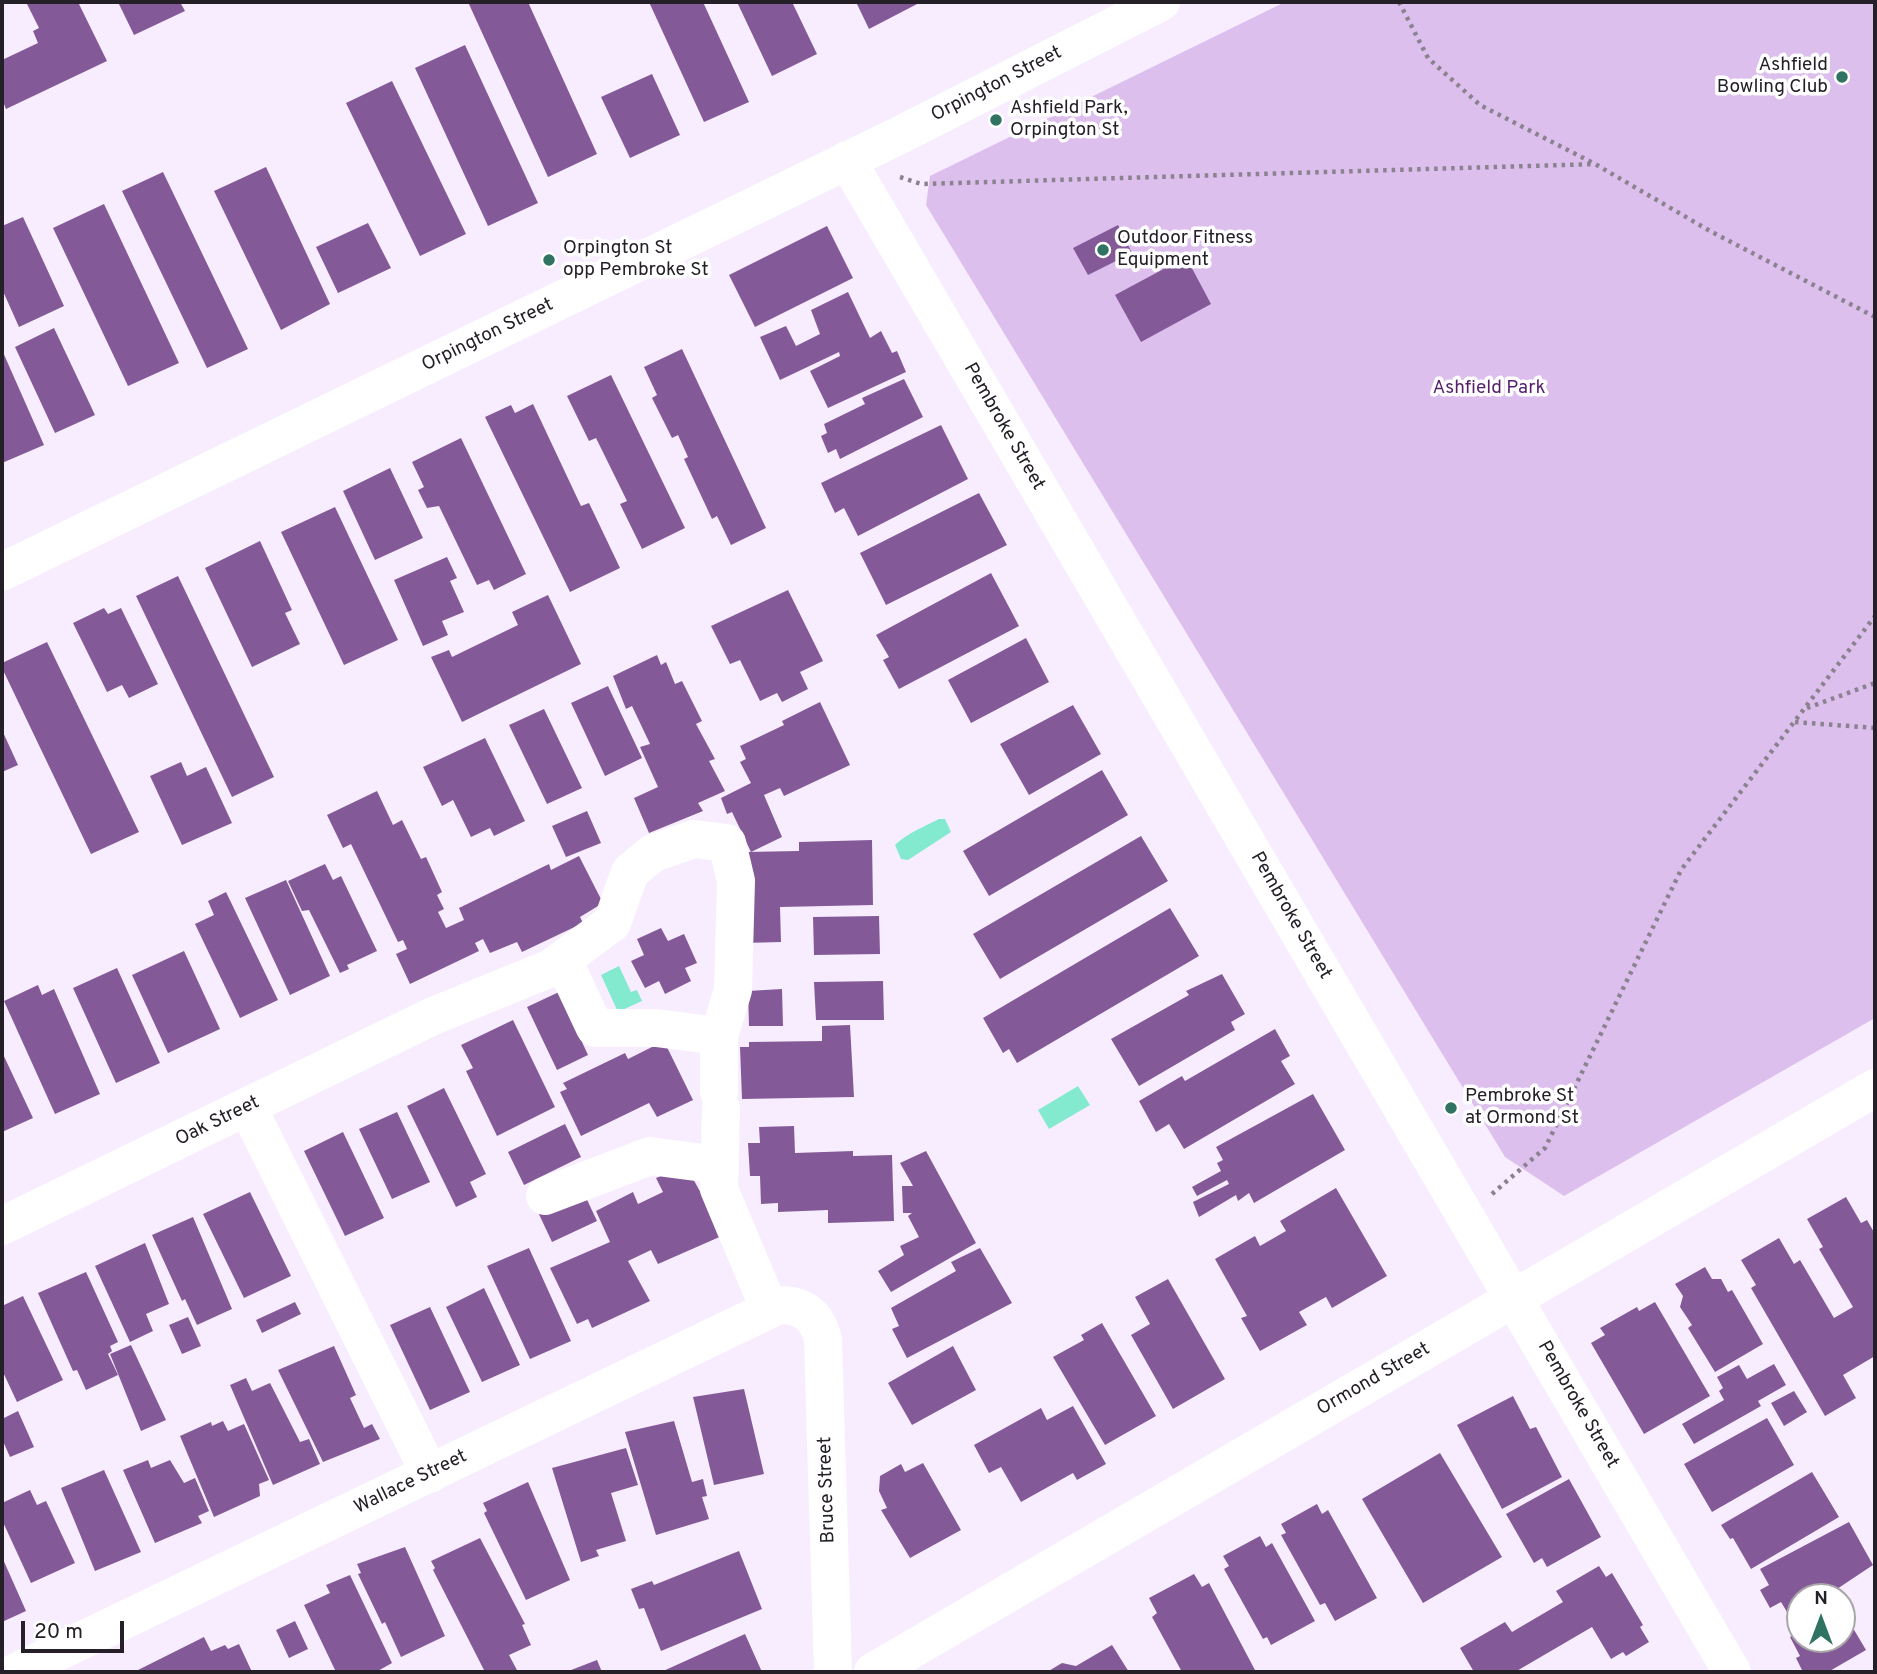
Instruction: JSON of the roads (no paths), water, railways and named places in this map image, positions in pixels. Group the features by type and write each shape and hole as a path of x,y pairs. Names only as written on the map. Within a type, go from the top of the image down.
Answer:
{"street":[{"name":"Orpington Street","path":"2,572 847,160 1161,2"},
{"name":"Pembroke Street","path":"847,160 1516,1298 1732,1672"},
{"name":"Oak Street","path":"2,1226 433,1016 551,968 612,923 630,872 653,853 695,839 727,843 736,881 733,990 719,1035"},
{"path":"563,960 595,1028 656,1028 719,1035 719,1189 769,1308"},
{"name":"Ormond Street","path":"873,1672 1875,1088"},
{"path":"248,1108 430,1474"},
{"path":"545,1196 650,1156 719,1165"},
{"name":"Wallace Street","path":"38,1667 769,1308 790,1305 808,1312"},
{"name":"Bruce Street","path":"808,1312 820,1328 824,1353 833,1672"}],"place":[{"name":"Ashfield Bowling Club","path":"1842,77"},
{"name":"Ashfield Park, Orpington St","path":"996,120"},
{"name":"Outdoor Fitness Equipment","path":"1103,250"},
{"name":"Orpington St opp Pembroke St","path":"549,260"},
{"name":"Pembroke St at Ormond St","path":"1451,1108"}],"park label":[{"name":"Ashfield Park","path":"1489,389"}]}
